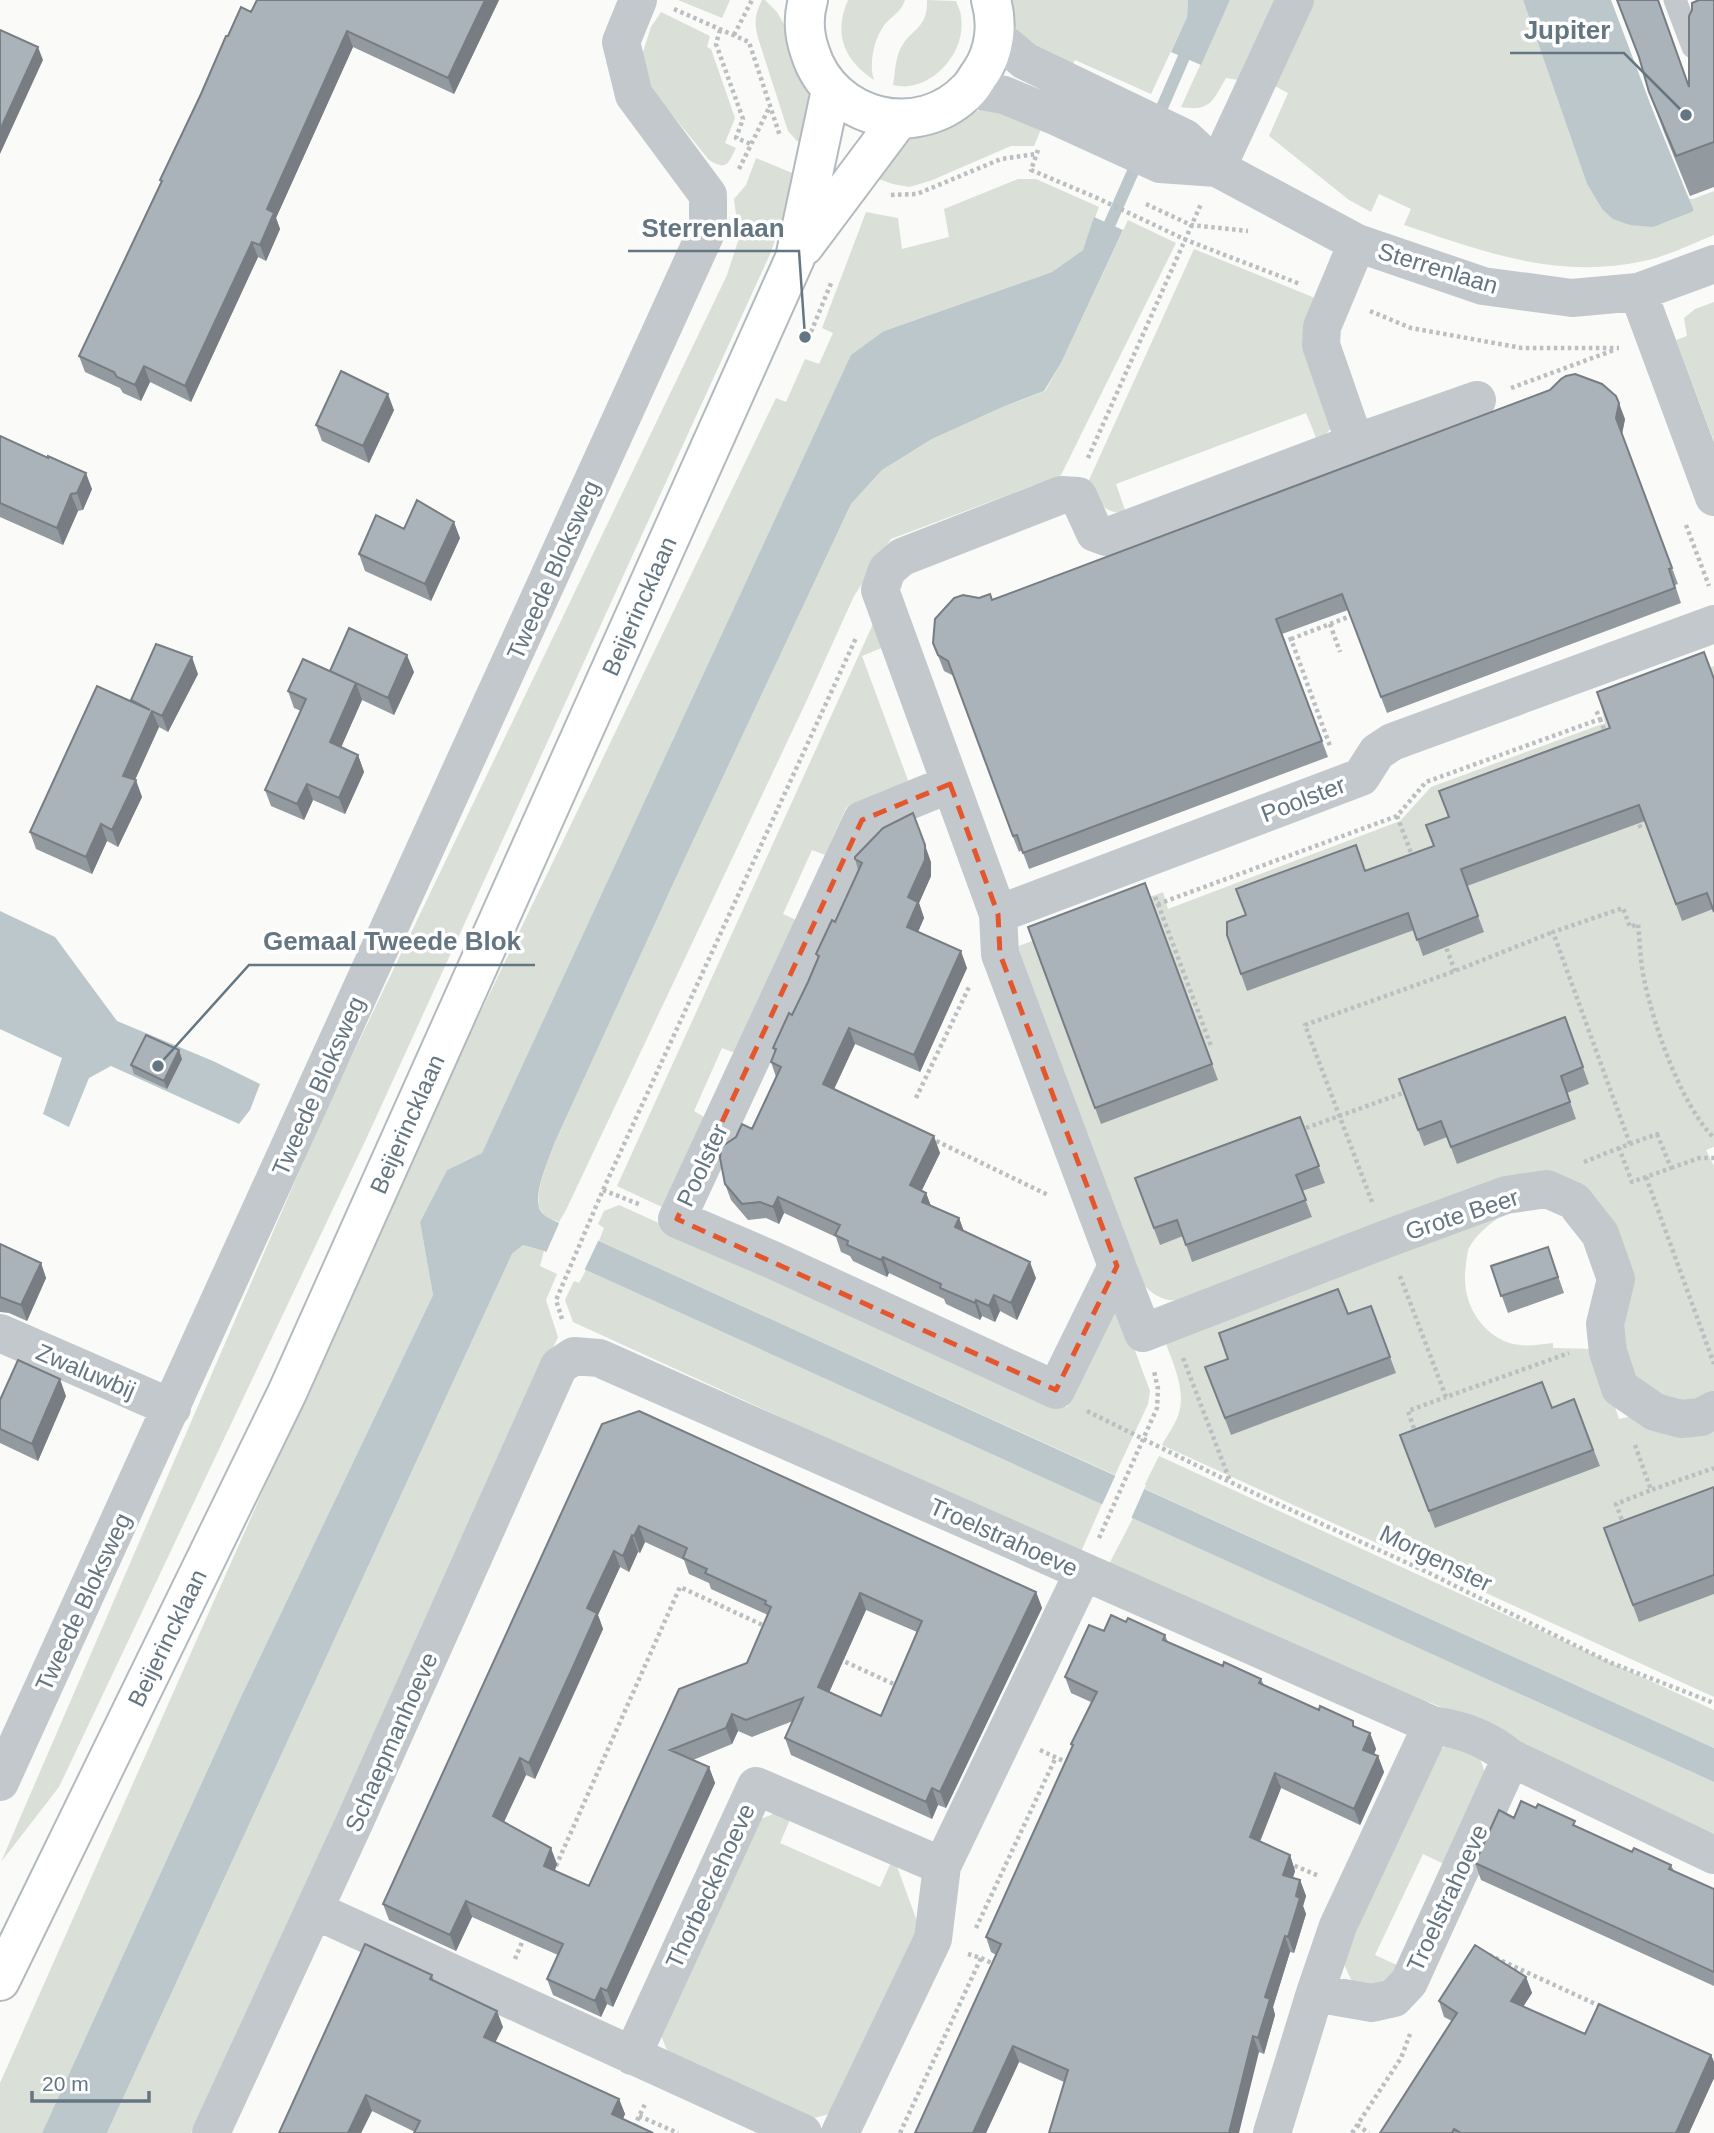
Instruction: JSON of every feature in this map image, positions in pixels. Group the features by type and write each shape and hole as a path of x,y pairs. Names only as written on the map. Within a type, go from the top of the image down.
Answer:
{"main road":[{"path":"800,4 814,67 831,90 851,106 874,116 899,119 925,116 949,106 970,89 986,64 993,18"},
{"name":"Beijerincklaan","path":"0,1980 287,1393 795,258 831,90"},
{"name":"Beijerincklaan","path":"795,258 899,119"}],"street":[{"path":"1217,168 1295,0"},
{"path":"652,2 621,42 635,95 708,195"},
{"name":"Sterrenlaan","path":"993,18 1024,61 1128,130 1217,168 1357,243 1483,286 1572,298 1638,292 1714,264"},
{"name":"Sterrenlaan","path":"970,89 1003,95 1055,116 1128,130"},
{"name":"Tweede Bloksweg","path":"0,1782 709,228 708,195"},
{"path":"1355,443 1321,345 1322,327 1357,243"},
{"path":"1638,292 1714,497"},
{"path":"1156,1327 1117,1266 1000,954 999,929 880,590 887,570 902,557 1061,495 1078,496 1094,533 1106,537 1477,400"},
{"name":"Poolster","path":"999,929 1142,860 1362,777 1377,752 1392,741 1714,624"},
{"name":"Poolster","path":"950,784 862,820 677,1219 1056,1390"},
{"name":"Grote Beer","path":"1156,1327 1506,1195 1547,1189 1574,1201 1600,1234 1616,1279 1605,1324 1608,1352 1620,1388 1655,1412 1681,1419 1701,1417 1714,1410"},
{"path":"1056,1390 1117,1266"},
{"name":"Zwaluwbij","path":"0,1333 172,1408"},
{"name":"Troelstrahoeve","path":"574,1356 599,1358 1432,1725 1458,1729 1492,1743 1511,1758 1714,1855"},
{"name":"Schaepmanhoeve","path":"211,2133 559,1366 574,1356"},
{"path":"840,2133 933,1939 942,1866 1083,1573"},
{"path":"1272,2133 1338,1926 1432,1725"},
{"name":"Troelstrahoeve","path":"1315,1993 1372,2003 1394,1998 1409,1982 1511,1758"},
{"name":"Thorbeckehoeve","path":"632,2056 757,1786 942,1866"},
{"path":"314,1910 803,2133"}],"lane":[{"path":"1675,0 1693,47"}],"path":[{"path":"734,36 752,0"},
{"path":"652,2 749,42 770,108 739,169 708,195"},
{"path":"720,30 716,44 743,119 736,138 751,144"},
{"path":"1096,197 1134,215"},
{"path":"1071,495 1191,225 1143,202"},
{"path":"1477,400 1654,335"},
{"path":"565,1277 880,590"},
{"path":"1278,643 1367,610"},
{"path":"1330,624 1340,652"},
{"path":"1291,639 1344,783"},
{"path":"1582,672 1609,744"},
{"path":"1158,904 1397,816 1426,782 1600,719"},
{"path":"1397,816 1416,867"},
{"path":"1636,817 1641,829"},
{"path":"1142,860 1211,1046"},
{"path":"1446,1397 1305,1025 1623,908 1630,927 1639,924 1643,976 1658,1035 1682,1087 1705,1128 1714,1138"},
{"path":"916,1098 999,929"},
{"path":"1441,932 1455,971"},
{"path":"1553,932 1630,1144"},
{"path":"1306,1128 1403,1093"},
{"path":"1671,1168 1657,1134 1619,1149 1632,1182 1699,1158 1714,1158"},
{"path":"930,1138 1057,1199 1087,1186"},
{"path":"1646,1177 1714,1364"},
{"path":"1104,1528 1157,1408 1156,1327"},
{"path":"1156,1327 1230,1482"},
{"path":"1420,1445 1408,1411 1606,1340"},
{"path":"1056,1390 1068,1402 1144,1439"},
{"name":"Morgenster","path":"1144,1439 1230,1482 1427,1572 1609,1662 1714,1703"},
{"path":"1628,1536 1616,1504 1651,1490"},
{"path":"555,1868 680,1587 767,1627"},
{"path":"830,1656 905,1689"},
{"path":"1704,1698 1714,1694"},
{"path":"1006,1735 1080,1768"},
{"path":"976,1928 1056,1758"},
{"path":"1283,1860 1355,1892"},
{"path":"1433,1928 1605,2008"},
{"path":"499,1995 527,1931"},
{"path":"933,1939 1005,1969"},
{"path":"900,2133 981,1958"},
{"path":"1352,2133 1401,2058 1411,2032 1394,1998"},
{"path":"639,2116 678,2133"},
{"path":"1357,2126 1369,2133"}],"highlighted area":[{"path":"950,784 998,914 1000,954 1117,1266 1056,1390 677,1219 862,820"}],"shaded area":[{"path":"678,0 730,0 722,18"},
{"path":"762,0 777,12 786,28 807,89 812,112 808,145 797,141 788,131 758,38 756,19"},
{"path":"848,0 905,0 883,26 876,40 872,57 874,80 855,64 844,45 842,24"},
{"path":"927,0 956,1 961,29 955,51 931,78 909,86 893,85 899,52 921,24"},
{"path":"1008,0 1188,0 1187,17 1151,94 1075,60 1069,72 1021,38 1011,19"},
{"path":"1188,0 1230,0 1201,65 1171,52 1187,17"},
{"path":"1230,0 1276,0 1238,80 1226,78 1214,99 1205,106 1181,107"},
{"path":"1311,0 1523,0 1587,184 1602,209 1694,212 1688,199 1714,191 1714,235 1644,261 1612,266 1551,265 1463,245 1404,225 1411,209 1379,194 1371,212 1349,200 1269,136 1288,93 1271,84"},
{"path":"1523,0 1611,0 1694,211 1653,227 1630,225 1613,219 1602,209 1587,184"},
{"path":"661,12 710,36 707,47 711,49 735,118 725,143 736,148 726,164 720,165 709,160 653,91 642,55 651,27"},
{"path":"980,110 1008,110 1044,122 1034,146 1011,146 930,181 909,187 870,176 909,136"},
{"path":"756,158 797,175 771,252 368,1135 59,1787 1,1862 324,1114 727,275 739,238 734,199 746,185"},
{"path":"1018,179 1036,179 1099,207 1083,250 1052,272 884,331 482,1153 447,1170 420,1222 433,1295 239,1701 42,2133 0,2133 0,2083 411,1157 776,398 786,402 805,359 819,364 833,333 822,328 866,212 898,218 902,249 949,237 944,209"},
{"path":"1094,217 1123,230 1061,363 1044,391 932,439 882,470 851,504 554,1144 539,1190 539,1208 543,1214 560,1224 1714,1748 1714,1782 544,1251 523,1245 512,1254 107,2133 42,2133 239,1701 433,1295 420,1222 447,1170 482,1153 851,355 884,331 1052,272 1083,250"},
{"path":"1128,220 1176,243 1061,475 891,539 854,596 566,1210 559,1222 547,1217 540,1209 539,1191 554,1144 851,504 882,470 932,439 1045,391 1061,363"},
{"path":"1194,249 1320,300 1331,428 1317,440 1306,413 1116,484 1126,513 1111,511 1102,504 1089,480"},
{"path":"1714,302 1714,441 1676,340 1687,336 1684,318 1695,309"},
{"path":"878,613 889,645 862,656 909,783 846,808 825,855 812,850 783,914 796,920 735,1053 722,1048 694,1111 706,1118 664,1208 617,1186"},
{"path":"1714,666 1714,1147 1706,1150 1714,1166 1714,1396 1666,1405 1627,1374 1578,1193 1193,1301 1163,1298 1146,1287 1139,1280 1013,948 1163,892 1168,909 1400,821 1431,787 1605,723 1601,706"},
{"path":"0,911 55,937 117,1021 260,1084 250,1110 239,1124 111,1066 89,1078 69,1127 43,1114 62,1058 0,1029"},
{"path":"619,1205 1067,1407 1117,1302 1150,1391 1148,1404 1115,1475 599,1241 604,1228 598,1224 604,1211"},
{"path":"1504,1214 1480,1233 1467,1254 1465,1276 1468,1298 1477,1318 1485,1327 1504,1341 1516,1345 1553,1343 1553,1348 1596,1349 1619,1419 1633,1416 1714,1422 1714,1697 1162,1445 1178,1416 1181,1397 1178,1378 1165,1341"},
{"path":"523,1245 544,1251 540,1266 557,1274 546,1300 558,1337 211,2094 191,2133 107,2133 512,1254"},
{"path":"586,1270 1102,1504 1080,1554 573,1322 565,1300 574,1281 579,1283"},
{"path":"1159,1456 1714,1710 1714,1748 1143,1488"},
{"path":"1133,1518 1714,1782 1714,1843 1535,1761 1528,1745 1429,1702 1415,1707 1108,1566"},
{"path":"1462,1740 1475,1745 1487,1778 1446,1865 1423,1854 1375,1955 1399,1966 1390,1990 1354,1986 1343,1962 1435,1751"},
{"path":"783,1810 792,1815 780,1843 880,1887 892,1860 895,1861 922,1935 842,2107 806,2120 670,2057 659,2031 753,1822"}],"pier":[{"path":"561,1219 600,1237 583,1273 545,1255"},
{"path":"1117,1472 1146,1485 1130,1521 1101,1507"}],"building":[{"path":"257,0 485,0 448,78 347,31 267,209 274,213 260,245 252,242 185,386 144,366 135,385 79,356 162,181 160,180 226,36 241,7 251,12"},
{"path":"1617,0 1658,0 1689,87 1689,16 1692,3 1714,0 1714,142 1676,156 1649,92"},
{"path":"0,30 38,47 0,130"},
{"path":"341,371 388,394 363,446 316,425"},
{"path":"1575,374 1602,384 1616,396 1619,403 1616,418 1672,568 1669,569 1675,588 1381,697 1342,594 1276,619 1322,741 1023,853 1017,835 1013,836 948,661 938,655 933,643 935,619 954,598 963,595 979,598 990,594 992,600 1550,390 1561,379"},
{"path":"0,436 86,473 77,493 71,494 57,528 0,503"},
{"path":"417,500 454,522 425,584 359,554 376,515 404,529"},
{"path":"349,628 407,655 388,698 330,671"},
{"path":"156,644 192,657 162,716 152,711 123,776 136,780 112,830 101,824 86,857 30,832 97,686 150,710 131,700"},
{"path":"1704,652 1714,679 1714,912 1707,893 1676,904 1639,805 1461,869 1478,916 1417,940 1408,913 1241,974 1227,935 1227,922 1246,915 1236,889 1356,845 1365,871 1434,846 1426,825 1449,817 1439,791 1610,728 1597,692"},
{"path":"303,659 356,683 330,742 358,755 339,798 307,784 297,804 265,790 306,699 288,691"},
{"path":"913,813 925,845 925,860 908,897 918,902 907,927 961,951 914,1055 849,1028 823,1084 934,1136 910,1185 926,1193 922,1202 959,1218 955,1227 1030,1262 1011,1303 994,1295 989,1306 976,1300 975,1303 940,1288 941,1284 883,1257 881,1260 847,1245 848,1241 835,1235 840,1225 778,1197 773,1207 760,1202 742,1204 725,1184 720,1158 721,1147 736,1137 742,1124 752,1129 781,1067 771,1062 776,1049 773,1048 789,1013 792,1015 808,982 819,956 816,954 832,920 835,922 862,863 855,857 883,828"},
{"path":"1145,883 1212,1064 1095,1108 1028,927"},
{"path":"1565,1017 1583,1067 1561,1076 1570,1102 1451,1147 1441,1121 1418,1130 1399,1079"},
{"path":"146,1035 179,1050 164,1081 131,1065"},
{"path":"1300,1117 1319,1166 1296,1175 1306,1200 1186,1245 1177,1220 1154,1228 1135,1178"},
{"path":"0,1244 41,1263 21,1305 0,1297"},
{"path":"1548,1247 1558,1277 1501,1296 1491,1266"},
{"path":"1338,1289 1348,1314 1371,1306 1390,1357 1225,1418 1205,1367 1228,1359 1219,1333"},
{"path":"18,1360 60,1379 32,1444 0,1429 0,1400"},
{"path":"1542,1382 1552,1408 1574,1399 1593,1450 1429,1511 1400,1435"},
{"path":"639,1411 1036,1592 940,1792 932,1788 926,1802 785,1738 803,1698 746,1720 732,1714 726,1728 670,1750 709,1767 607,1991 601,1988 595,2001 547,1979 563,1944 466,1901 450,1935 383,1904 602,1424","holes":["639,1526 687,1548 683,1558 707,1569 705,1573 766,1601 765,1604 771,1607 747,1663 679,1689 589,1886 544,1866 551,1848 493,1816 520,1758 529,1763 573,1667 597,1613 587,1608 614,1551 623,1556","860,1593 922,1621 881,1716 818,1687"]},
{"path":"1714,1487 1714,1575 1633,1605 1604,1528"},
{"path":"1111,1615 1126,1622 1128,1618 1165,1635 1163,1640 1223,1666 1224,1662 1261,1679 1259,1683 1319,1710 1320,1706 1353,1721 1353,1726 1370,1733 1363,1750 1378,1756 1354,1809 1275,1773 1250,1837 1290,1855 1283,1875 1300,1880 1296,1896 1300,1898 1265,1997 1270,1999 1258,2038 1253,2036 1229,2133 1049,2133 1068,2070 1013,2046 973,2133 915,2133 1001,1944 986,1937 1073,1745 1071,1744 1097,1692 1065,1677 1089,1625 1104,1631"},
{"path":"1521,1801 1536,1808 1538,1804 1575,1821 1573,1825 1632,1852 1634,1848 1671,1865 1669,1869 1714,1889 1714,1972 1475,1863 1499,1810 1514,1818"},
{"path":"365,1944 432,1975 430,1979 497,2011 484,2037 619,2099 612,2114 653,2133 414,2133 420,2121 366,2095 348,2133 279,2133"},
{"path":"1475,1945 1526,1977 1511,2001 1585,2034 1599,2004 1711,2055 1676,2133 1461,2133 1454,2129 1452,2133 1380,2133 1457,2013 1439,2001"}],"waterway":[{"path":"1157,119 1190,43"},
{"path":"1104,237 1139,158"}],"place":[{"name":"Jupiter","path":"1686,115"},
{"name":"Sterrenlaan","path":"805,337"},
{"name":"Gemaal Tweede Blok","path":"158,1066"}]}
